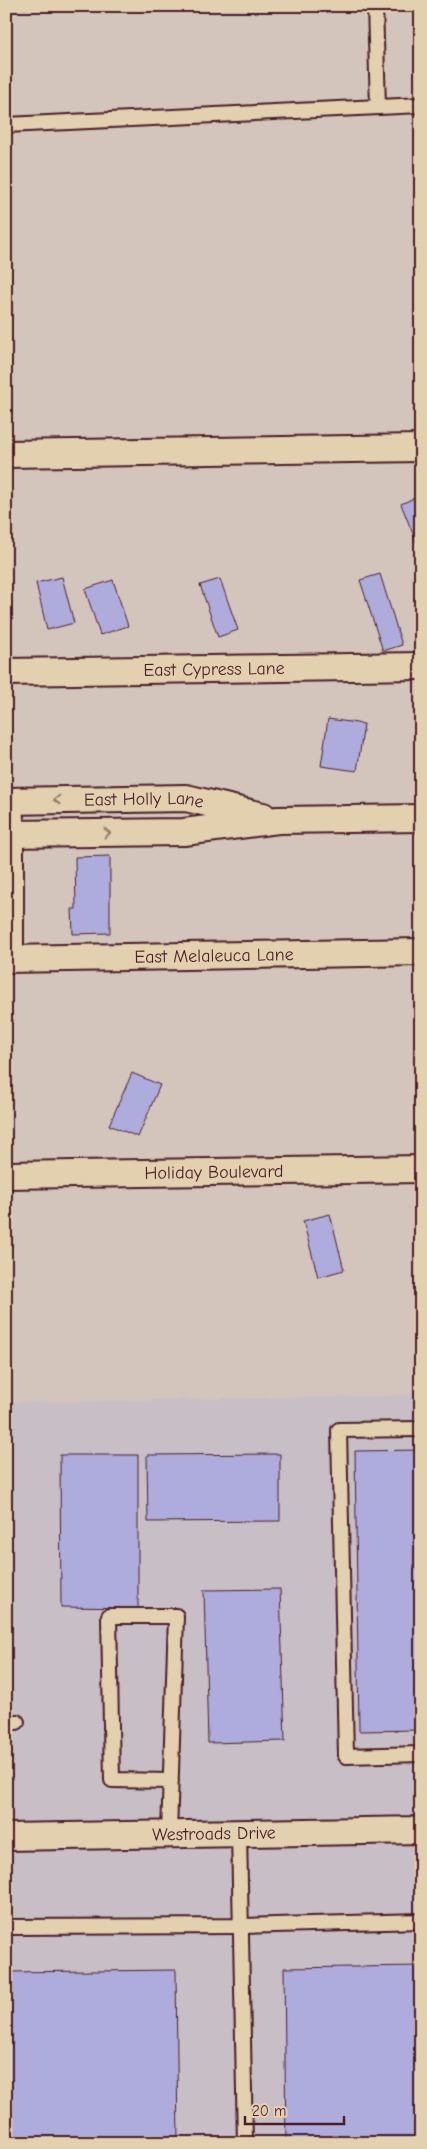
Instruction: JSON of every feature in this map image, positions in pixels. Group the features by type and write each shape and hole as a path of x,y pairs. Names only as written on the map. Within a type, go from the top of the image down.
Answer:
{"street":[{"path":"6,454 421,448"},
{"name":"East Cypress Lane","path":"6,672 421,666"},
{"name":"East Holly Lane","path":"8,801 186,798 278,820"},
{"path":"8,801 8,959"},
{"name":"East Holly Lane","path":"8,834 184,832 278,820 421,818"},
{"name":"East Melaleuca Lane","path":"8,959 421,952"},
{"name":"Holiday Boulevard","path":"6,1175 421,1169"},
{"name":"Westroads Drive","path":"6,1836 421,1830"}],"lane":[{"path":"375,6 378,107"},
{"path":"6,125 421,105"},
{"path":"421,1429 339,1430 346,1756 421,1754"},
{"path":"169,1834 172,1781 176,1616 109,1616 112,1780 172,1781"},
{"path":"239,1832 245,2143"},
{"path":"6,1927 241,1926 421,1921"}],"shaded area":[{"path":"421,1395 421,2143 6,2143 6,1403"}],"building":[{"path":"421,495 421,554 401,504"},
{"path":"421,568 421,587 415,570"},
{"path":"380,574 402,645 383,651 360,580"},
{"path":"62,577 74,623 47,630 36,583"},
{"path":"220,579 238,630 218,637 200,585"},
{"path":"113,580 128,626 100,635 85,589"},
{"path":"328,719 364,724 357,771 321,766"},
{"path":"110,856 110,933 73,934 72,909 76,909 75,857"},
{"path":"132,1073 160,1085 138,1137 109,1125"},
{"path":"330,1214 344,1270 318,1277 303,1221"},
{"path":"6,1450 10,1682 6,1682"},
{"path":"421,1450 421,1730 359,1731 355,1451"},
{"path":"280,1454 280,1521 148,1522 147,1455"},
{"path":"60,1455 138,1455 138,1608 61,1607"},
{"path":"280,1589 285,1741 208,1743 204,1590"},
{"path":"421,1966 421,2143 286,2143 284,1968"},
{"path":"176,1970 178,2143 6,2143 6,1972"}]}
